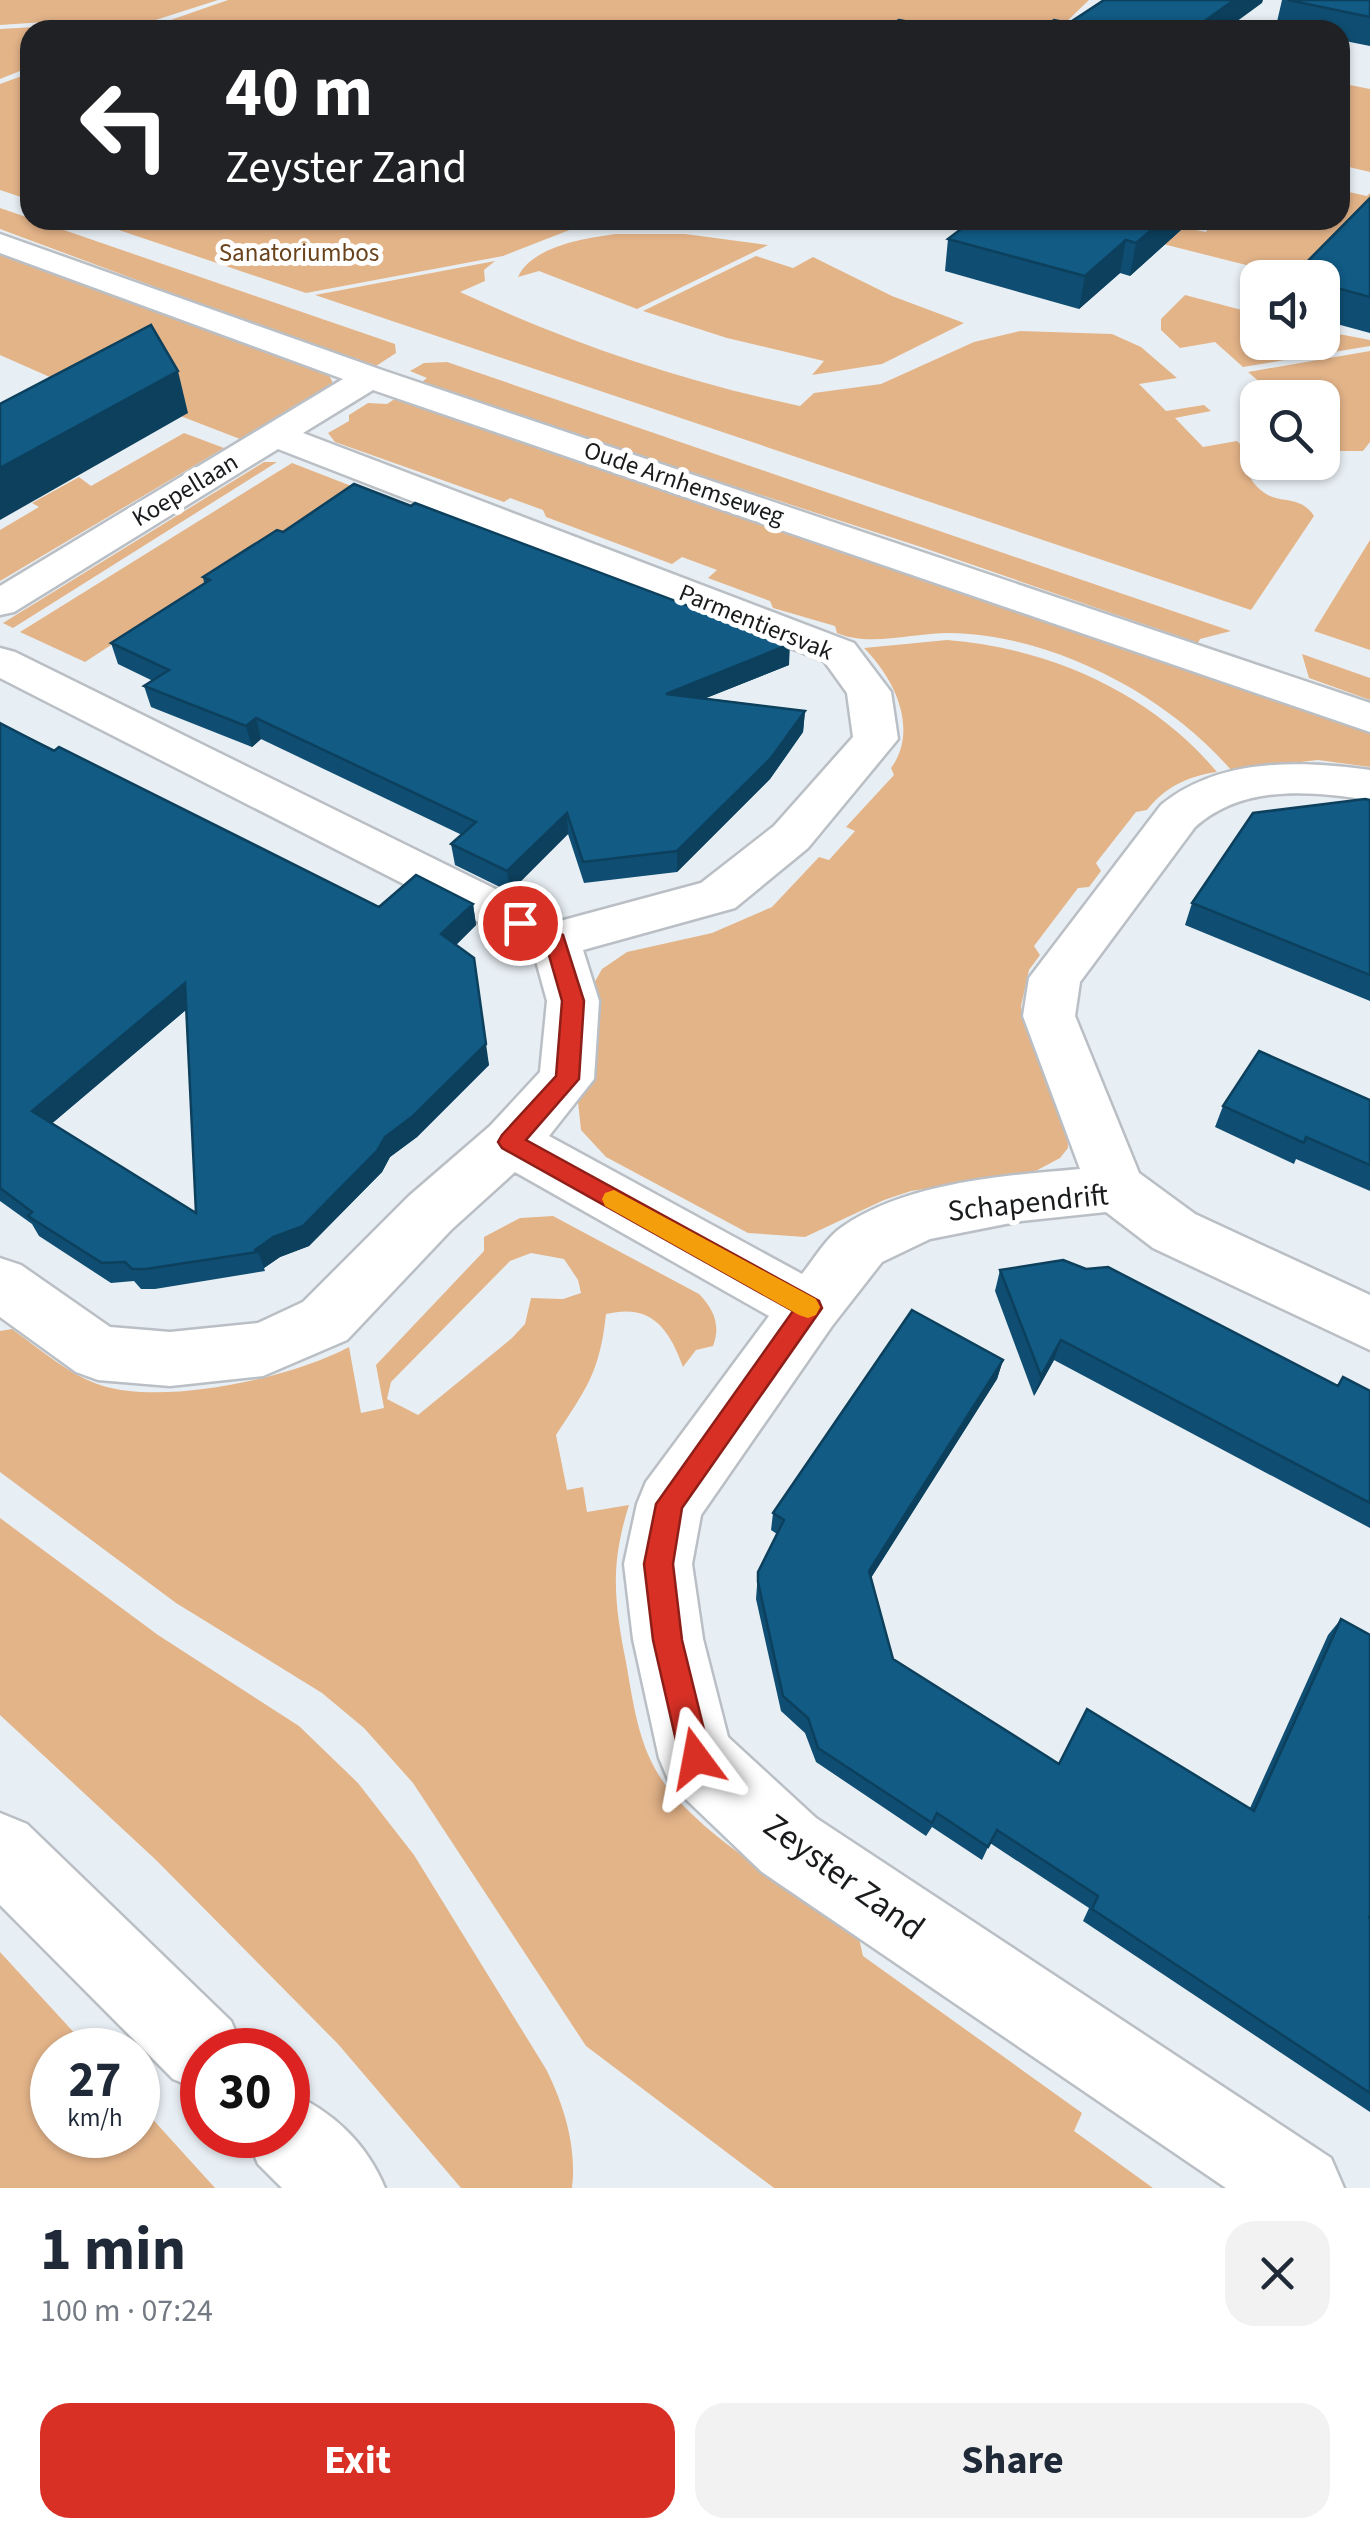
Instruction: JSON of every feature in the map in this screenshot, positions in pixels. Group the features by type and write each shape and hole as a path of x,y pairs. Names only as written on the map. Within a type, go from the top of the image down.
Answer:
{"street":[{"name":"Oude Arnhemseweg","path":"0,242 370,377 1370,718"},
{"name":"Koepellaan","path":"0,604 370,377"},
{"name":"Parmentiersvak","path":"274,435 839,652 869,692 876,739 791,837 718,896 555,940"},
{"path":"0,661 555,940 573,1001 568,1079 510,1142 430,1213 325,1320 263,1349 170,1359 98,1352 0,1283"},
{"path":"1116,1188 1050,1016 1056,978 1178,816 1202,796 1233,787 1332,778 1370,784"},
{"path":"510,1142 810,1308"},
{"name":"Schapendrift","path":"810,1308 861,1245 920,1217 1021,1198 1116,1188 1174,1232 1370,1324"},
{"name":"Zeyster Zand","path":"810,1308 670,1504 658,1564 668,1640 696,1758 789,1844 1301,2188"},
{"path":"0,1851 180,2028"},
{"path":"310,2156 342,2188"}],"green space":[{"path":"0,0 218,0 156,20 20,20 20,24 0,25"},
{"path":"228,0 1089,0 1068,20 171,20"},
{"path":"20,28 20,71 0,79 0,29"},
{"path":"20,77 20,197 0,190 0,84"},
{"path":"1350,85 1370,89 1370,172 1350,167"},
{"path":"1350,192 1367,196 1370,193 1370,220 1330,260 1240,260 1240,263 1159,243 1177,230 1350,230"},
{"path":"0,208 20,215 20,230 64,230 395,344 396,353 373,368 0,229"},
{"name":"Sanatoriumbos","path":"119,230 569,230 503,256 306,293"},
{"path":"616,234 685,234 768,245 637,309 539,271 518,277 525,266 547,251"},
{"path":"0,248 314,368 329,375 333,383 308,402 297,404 240,439 126,395 95,397 0,355"},
{"path":"756,256 793,268 813,257 892,296 964,323 882,364 812,375 824,361 727,338 643,311"},
{"path":"495,261 484,270 485,281 460,292 627,359 800,406 814,393 881,384 974,342 1020,331 1112,334 1141,347 1177,378 1139,384 1166,411 1204,405 1211,411 1175,418 1203,447 1237,441 1240,480 1253,480 1268,495 1304,505 1314,516 1251,610 315,295"},
{"path":"1185,295 1240,310 1240,360 1285,360 1243,367 1215,342 1180,348 1161,330 1161,319"},
{"path":"1340,334 1370,340 1370,346 1340,351"},
{"path":"1370,351 1370,442 1363,451 1340,451 1340,380 1257,380 1248,372 1340,360 1340,356"},
{"path":"447,362 1231,631 1200,639 1198,643 921,547 419,384 427,378 410,371 424,363"},
{"path":"396,398 802,533 1370,730 1370,767 1318,760 1231,770 1174,717 1104,673 1066,657 988,636 949,633 877,639 849,637 837,633 835,626 773,608 770,601 708,578 717,570 682,557 672,564 546,517 543,510 510,498 504,502 335,442 328,433 368,403 387,404"},
{"path":"184,433 224,448 0,581 0,530 39,507 32,503 79,477 91,486"},
{"path":"264,462 277,462 13,628 3,623"},
{"path":"292,463 354,487 85,662 20,632"},
{"path":"1370,540 1370,650 1314,631"},
{"path":"947,640 1023,653 1096,679 1161,719 1217,772 1178,784 1147,810 1136,812 1096,863 1101,871 1089,887 1078,888 1034,946 1040,955 1029,970 1021,1006 1025,1027 1067,1122 1068,1148 1060,1158 1032,1173 911,1191 805,1237 748,1233 606,1157 581,1130 578,1102 585,1087 589,992 602,969 627,952 712,933 772,907 819,857 829,860 855,831 846,827 894,775 891,768 903,738 900,705 894,690 864,648"},
{"path":"1302,654 1370,678 1370,700 1309,678"},
{"path":"553,1216 699,1294 715,1318 713,1346 696,1350 683,1367 671,1341 656,1322 635,1312 606,1314 590,1378 556,1435 567,1490 583,1487 587,1512 629,1505 619,1546 617,1601 636,1715 653,1765 669,1789 717,1836 858,1934 863,1956 1082,2113 1074,2131 1153,2188 774,2188 586,2046 413,1783 364,1728 322,1693 176,1603 0,1472 0,1331 12,1329 91,1381 130,1391 194,1390 263,1378 349,1347 361,1413 384,1408 376,1365 484,1251 484,1237 520,1218","holes":["531,1253 564,1259 578,1280 581,1293 563,1299 531,1298 525,1324 512,1338 418,1415 387,1399 391,1382 510,1261"]},
{"path":"0,1518 158,1635 299,1726 358,1783 414,1855 546,2069 568,2127 573,2157 572,2188 461,2188 338,2044 156,1860 0,1715"},
{"path":"0,1952 70,2028 30,2028 30,2158 160,2158 160,2127 180,2149 180,2158 188,2158 215,2188 0,2188"}],"building":[{"path":"1104,0 1234,0 1206,20 1074,20"},
{"path":"1288,0 1370,0 1370,17"},
{"path":"1370,198 1370,297 1340,289 1340,260 1309,260 1338,230 1350,230 1350,218"},
{"path":"960,230 1151,230 1136,243 1126,240 1085,276 948,239"},
{"path":"151,325 178,371 0,468 0,404"},
{"path":"354,484 411,506 415,503 790,644 666,694 805,711 771,758 677,851 583,862 567,813 507,871 451,844 476,822 256,718 246,726 144,686 169,670 111,643 210,580 203,577 277,530 283,532"},
{"path":"0,723 54,751 59,747 379,907 416,875 473,904 441,934 474,958 486,1044 413,1116 385,1137 377,1151 303,1226 273,1237 255,1250 258,1252 132,1269 125,1262 102,1263 28,1216 32,1212 0,1188","holes":["185,983 196,1213 32,1111"]},
{"path":"1370,800 1370,975 1192,903 1253,813"},
{"path":"1259,1051 1370,1100 1370,1165 1306,1137 1304,1143 1223,1106"},
{"path":"1063,1260 1086,1269 1108,1267 1338,1386 1343,1377 1370,1391 1370,1503 1061,1340 1041,1376 1000,1270"},
{"path":"912,1310 1003,1360 869,1571 893,1659 1059,1764 1087,1709 1254,1811 1341,1619 1370,1635 1370,2093 1092,1909 1098,1896 997,1830 988,1847 937,1813 932,1823 818,1748 808,1718 783,1696 758,1582 758,1572 784,1520 773,1513"}],"slow traffic":[{"path":"614,1199 808,1307"}],"route":[{"path":"520,923 555,940 573,1001 568,1079 510,1142 810,1308 670,1504 658,1564 668,1640 696,1758"}]}
